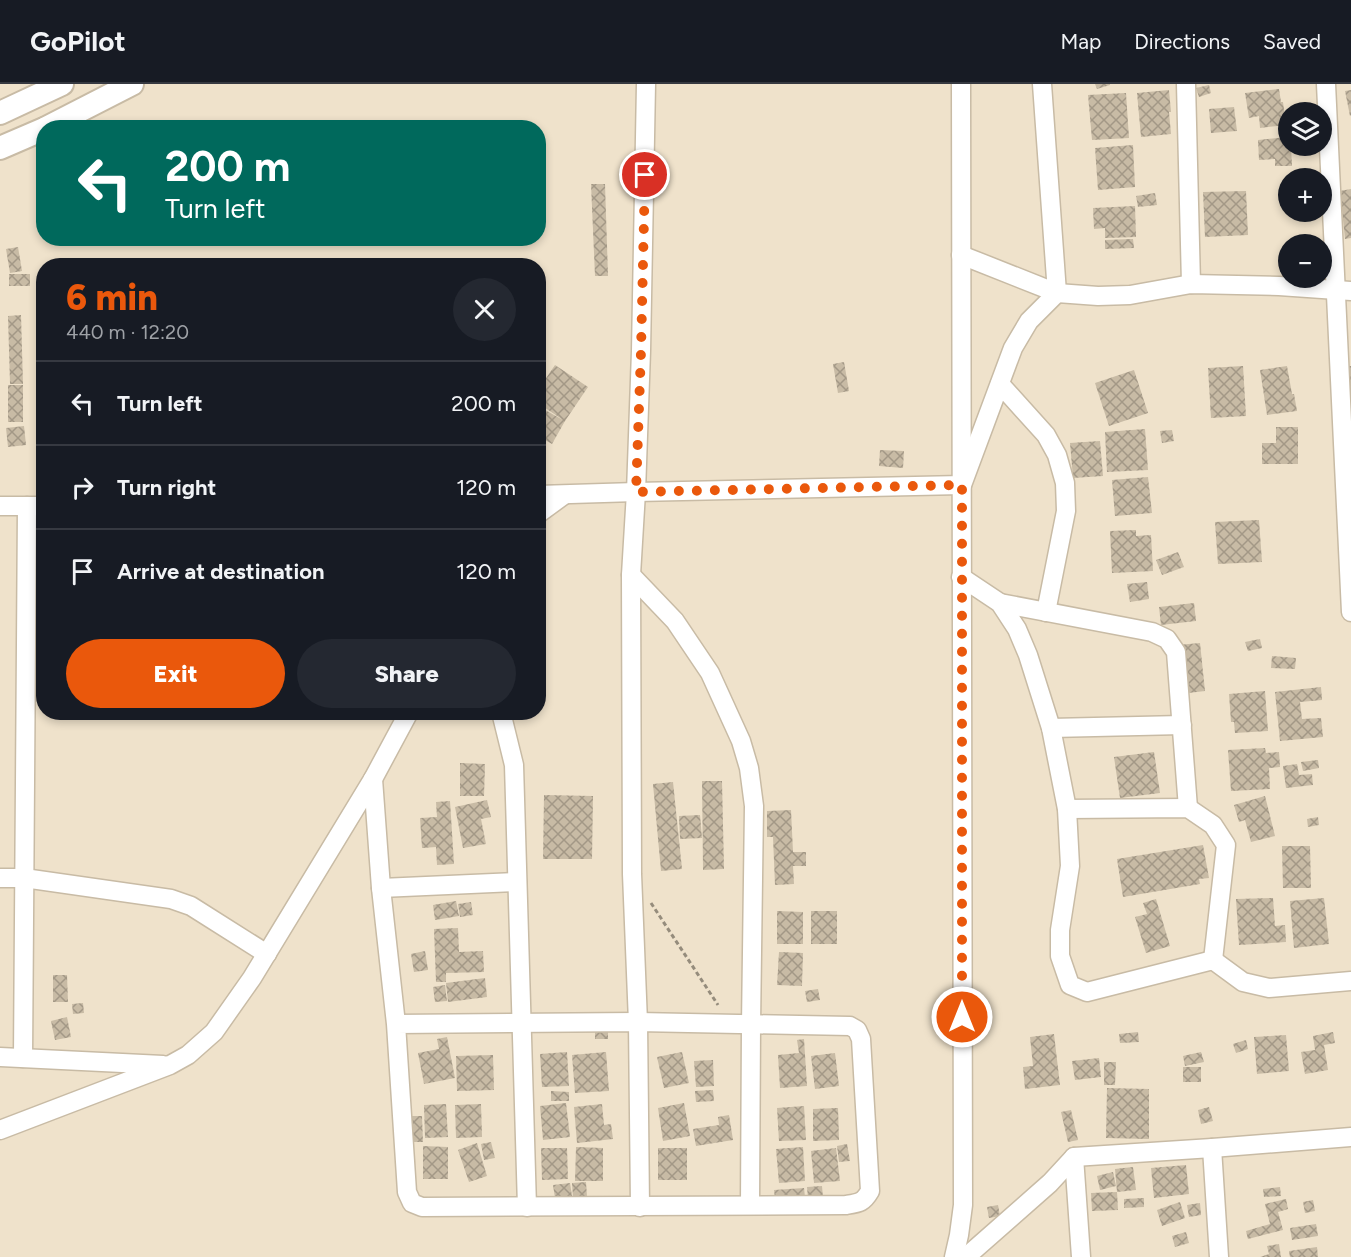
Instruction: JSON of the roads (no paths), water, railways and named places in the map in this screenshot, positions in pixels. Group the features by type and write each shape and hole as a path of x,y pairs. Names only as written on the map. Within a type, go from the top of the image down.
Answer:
{"main road":[{"path":"0,113 62,84"},
{"path":"61,120 132,84"},
{"path":"0,148 36,132"}],"street":[{"path":"640,1207 638,1022 632,874 631,575 641,351 646,84"},
{"path":"954,1257 963,1205 961,84"},
{"path":"962,485 1013,348 1029,321 1057,293 1042,84"},
{"path":"1186,84 1191,284"},
{"path":"1326,84 1343,290 1351,612"},
{"path":"961,255 1057,293 1098,296 1130,295 1191,284 1343,290"},
{"path":"1000,384 1046,435 1057,455 1065,483 1065,511 1046,612"},
{"path":"546,495 962,485"},
{"path":"546,508 564,495"},
{"path":"0,506 35,506 24,878 23,1058"},
{"path":"631,575 675,621 710,673 741,741 749,768 754,806 750,1205"},
{"path":"961,577 1000,603 1152,632 1167,639 1176,652 1188,808"},
{"path":"1000,603 1017,629 1028,655 1051,729 1067,809 1070,866 1060,930 1060,956 1070,985 1087,992 1213,960"},
{"path":"0,1130 170,1065 188,1055 214,1032 267,954 373,779 405,720"},
{"path":"503,720 514,765 527,1208"},
{"path":"1051,729 1182,725"},
{"path":"373,779 381,888 396,1024 407,1192 412,1203 422,1207 527,1208 846,1205 865,1200 870,1191 861,1039 857,1030 850,1026 638,1022 396,1024"},
{"path":"1067,809 1188,808 1213,825 1226,845 1213,960"},
{"path":"0,878 24,878 171,899 191,906 267,954"},
{"path":"381,888 517,882"},
{"path":"1213,960 1243,982 1269,988 1351,981"},
{"path":"0,1057 170,1065"},
{"path":"966,1257 1050,1183 1074,1157 1351,1137"},
{"path":"1212,1148 1219,1257"},
{"path":"1074,1157 1081,1257"}]}
